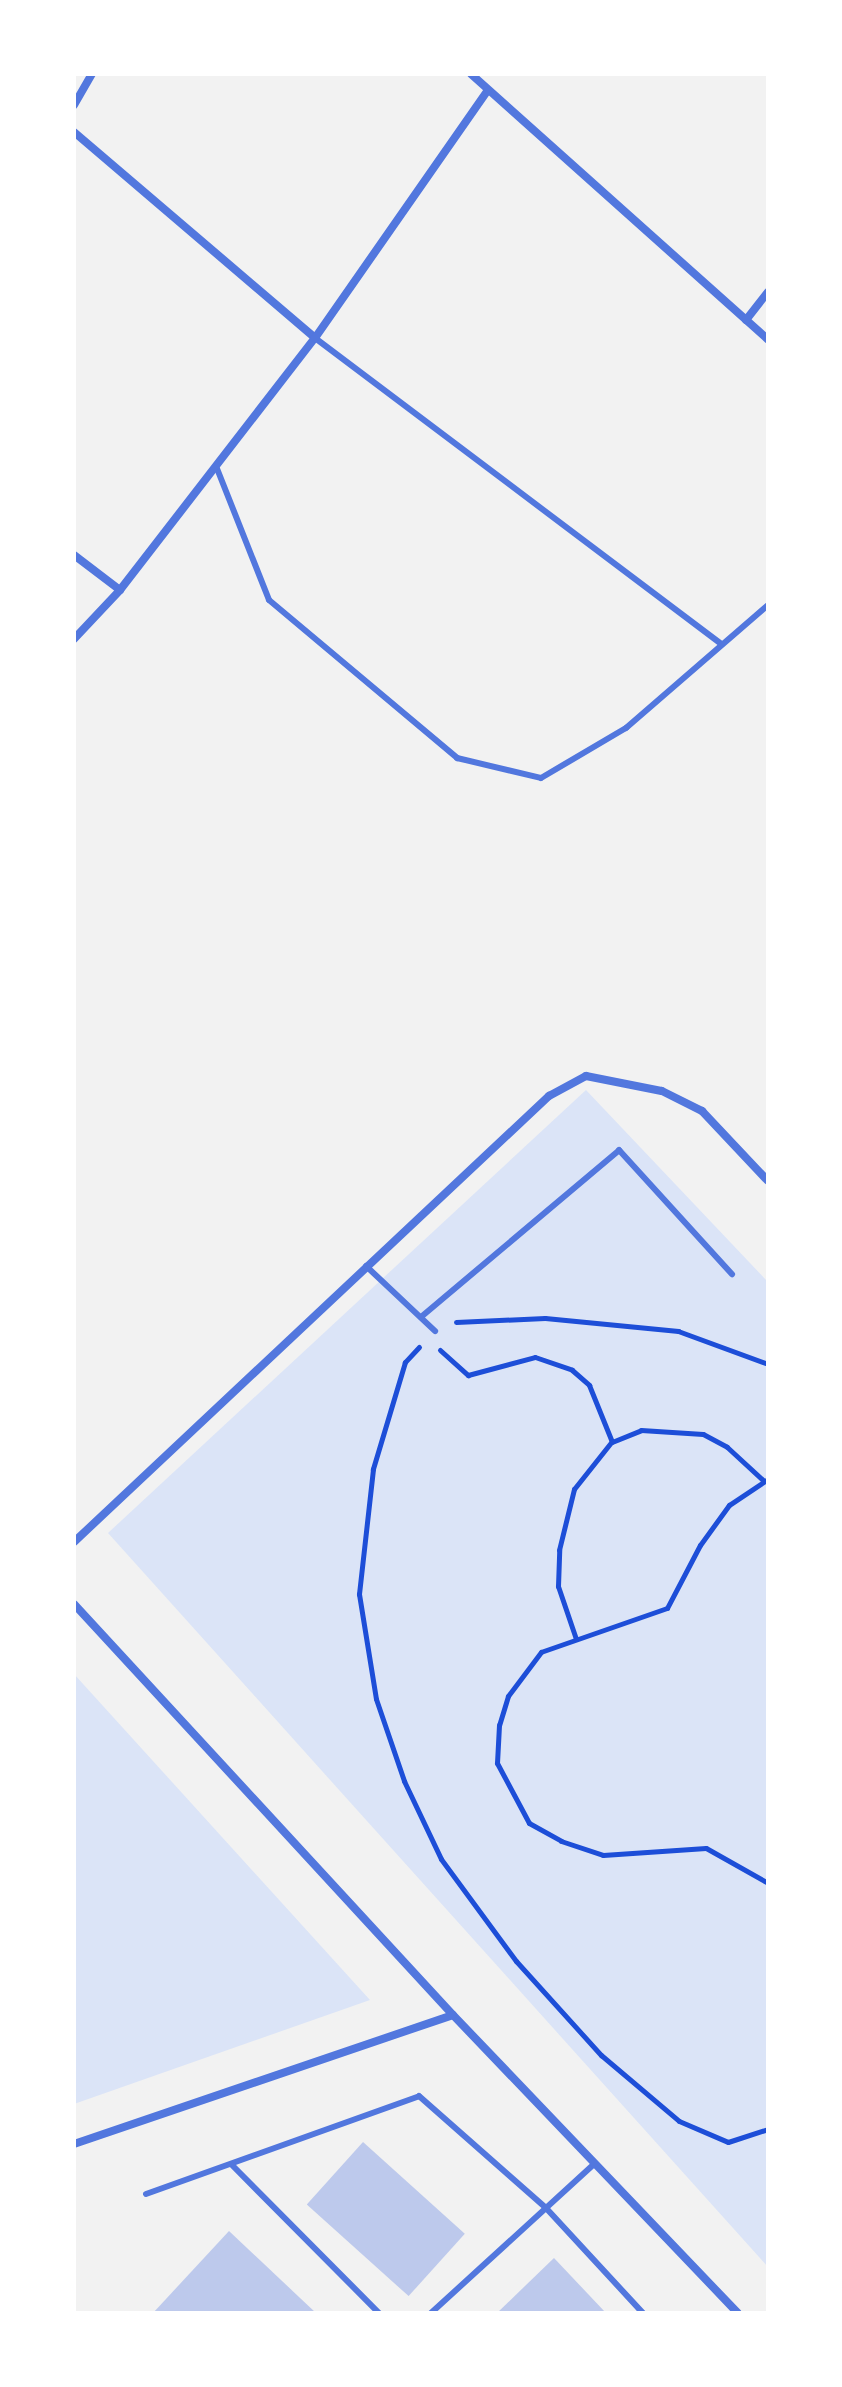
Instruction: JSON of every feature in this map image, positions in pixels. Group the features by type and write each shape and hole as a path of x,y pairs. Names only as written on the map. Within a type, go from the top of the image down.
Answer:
{"street":[{"path":"74,105 92,74"},
{"path":"471,74 768,340"},
{"path":"74,639 120,590 315,338 488,90"},
{"path":"74,132 315,338"},
{"path":"746,320 768,292"},
{"path":"74,555 120,590"},
{"path":"74,1542 549,1096 586,1076 662,1091 702,1111 768,1181"},
{"path":"74,1604 453,2015 738,2313"},
{"path":"74,2144 453,2015"}],"lane":[{"path":"315,338 720,643"},
{"path":"216,466 269,600 457,758 541,778 626,728 720,643 768,605"},
{"path":"421,1317 619,1150 732,1274"},
{"path":"366,1266 435,1331"},
{"path":"146,2194 419,2096 546,2208 643,2313"},
{"path":"431,2313 595,2163"},
{"path":"232,2165 379,2313"}],"path":[{"path":"768,1364 678,1331 560,1319 443,1323 405,1362 373,1469 359,1594 376,1699 404,1781 441,1859 516,1961 601,2055 679,2121 728,2142 768,2129"},
{"path":"428,1339 468,1375 535,1357 572,1370 589,1385 612,1441"},
{"path":"576,1639 558,1586 559,1550 574,1489 612,1441 641,1430 703,1434 727,1447 766,1480 729,1505 700,1545 667,1608 541,1652 508,1696 499,1725 497,1763 529,1823 561,1841 603,1855 706,1848 768,1883"}],"shaded area":[{"path":"586,1090 768,1282 768,2267 108,1533"},
{"path":"74,1674 370,2000 74,2104"}],"building":[{"path":"363,2142 465,2234 409,2296 307,2204"},
{"path":"229,2231 316,2313 153,2313"},
{"path":"554,2258 606,2313 497,2313"}]}
